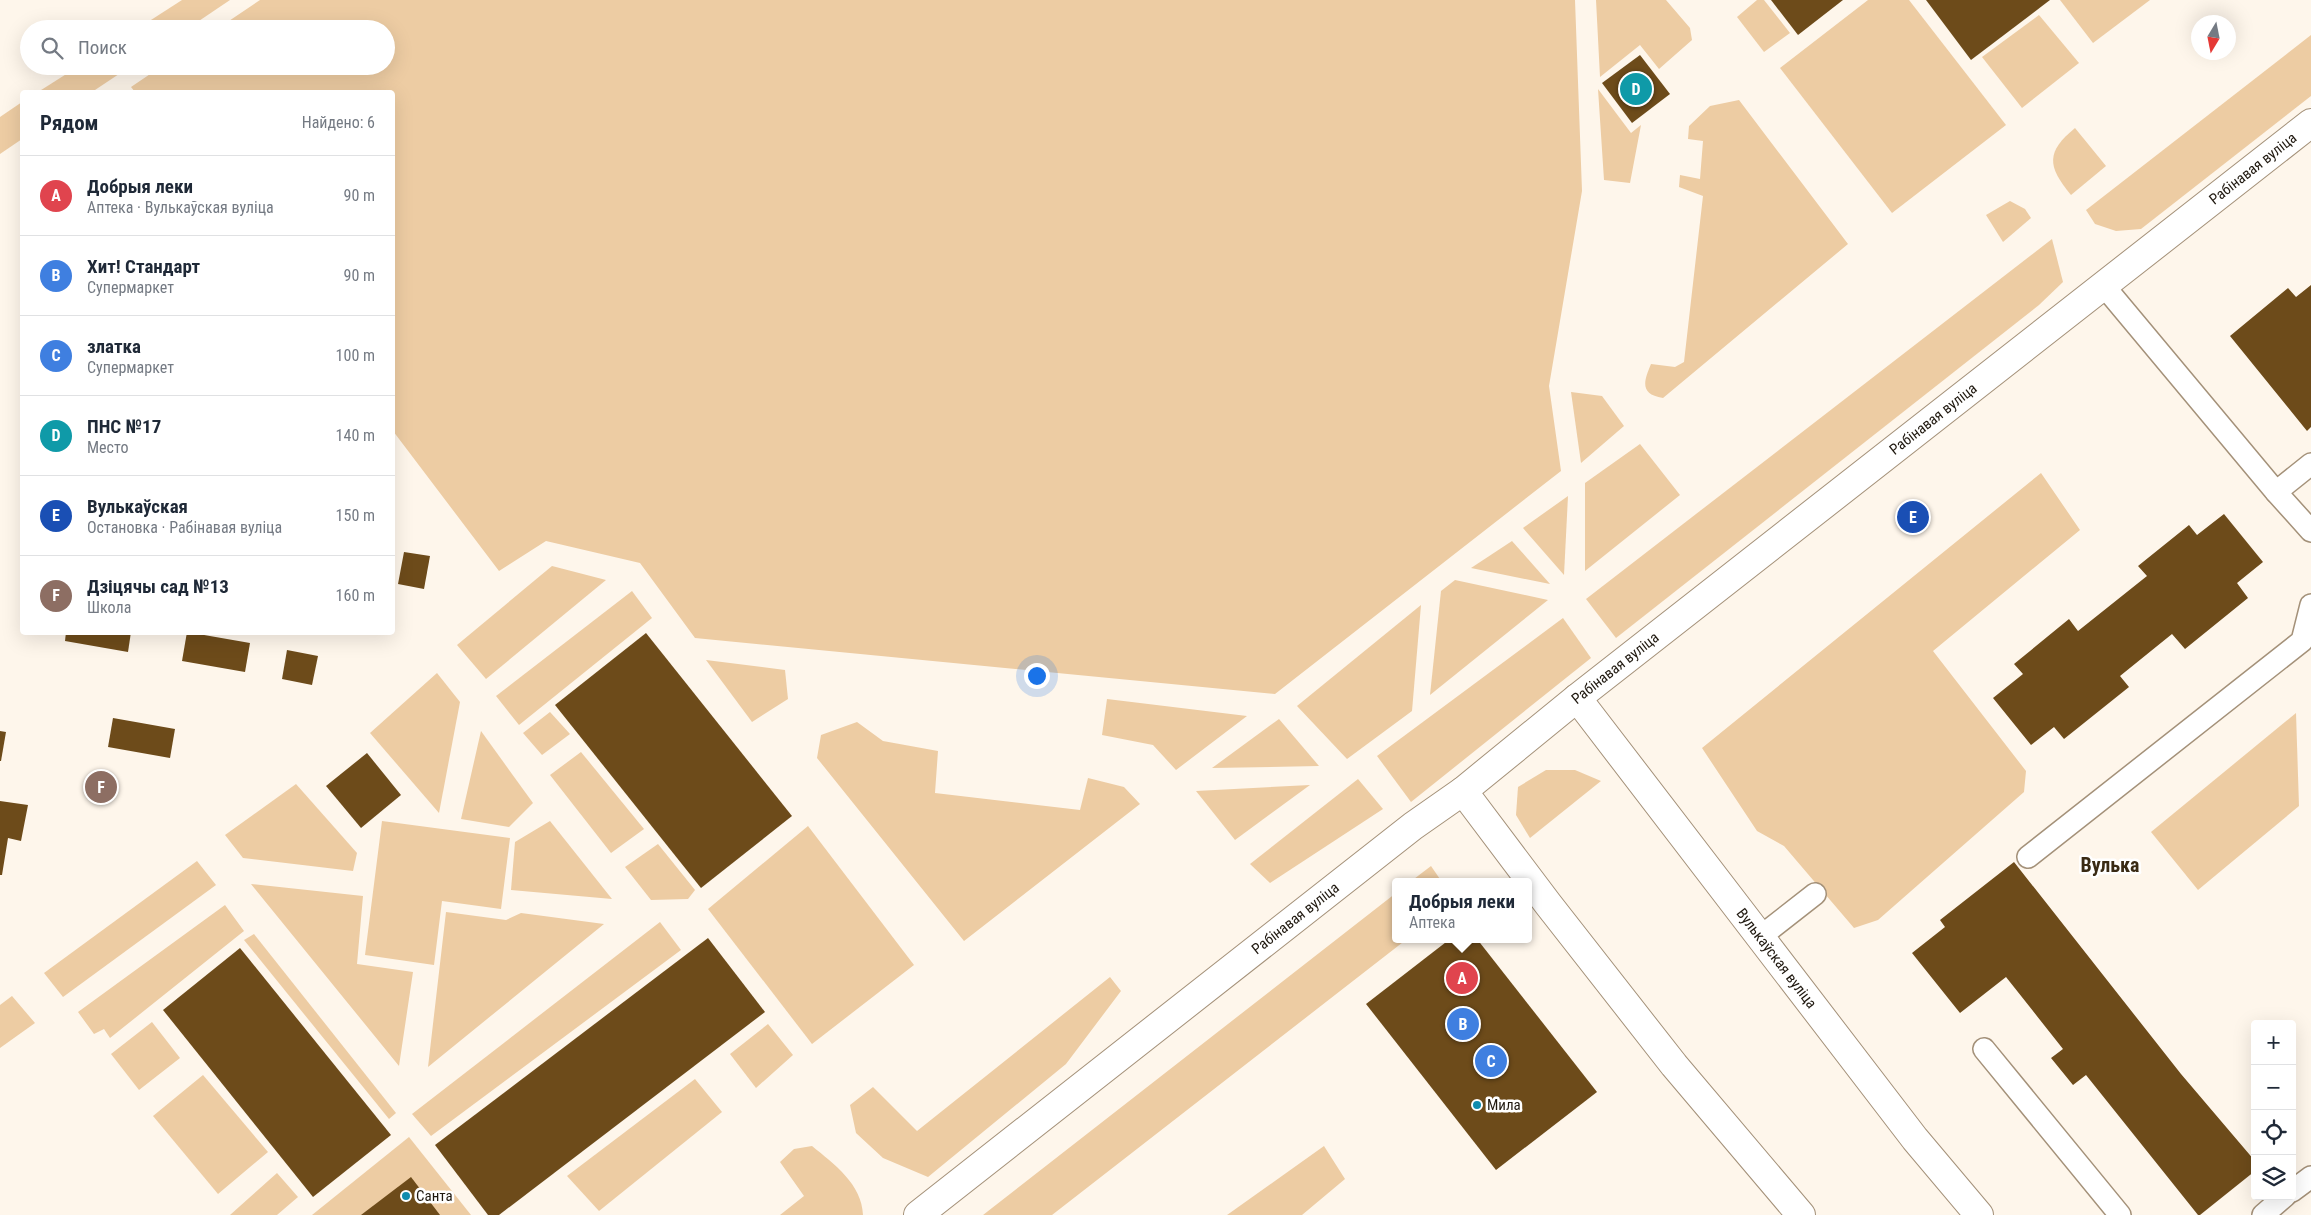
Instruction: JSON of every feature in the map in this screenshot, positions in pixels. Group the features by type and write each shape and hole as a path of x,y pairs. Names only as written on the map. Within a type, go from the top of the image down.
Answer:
{"street":[{"name":"Рабінавая вуліца","path":"918,1215 2311,123"},
{"name":"Вулькаўская вуліца","path":"1577,698 1915,1138 1978,1215"},
{"path":"1462,790 1528,878"},
{"path":"1532,883 1674,1065 1801,1215"}],"lane":[{"path":"2104,286 2276,492 2311,531"},
{"path":"2276,492 2311,464"},
{"path":"2028,857 2302,641 2311,605"},
{"path":"1760,937 1815,894"},
{"path":"1984,1049 2120,1215"},
{"path":"2296,1188 2311,1178"},
{"path":"2264,1215 2281,1200"}],"shaded area":[{"path":"182,0 230,0 200,20 151,20"},
{"path":"260,0 1575,0 1582,191 1549,386 1561,471 1275,694 695,638 640,563 546,541 499,571 395,434 395,90 133,90 131,87 149,75 395,75 395,20 230,20"},
{"path":"1596,0 1666,0 1690,28 1692,40 1659,69 1640,45 1600,77"},
{"path":"1757,0 1764,0 1790,33 1764,52 1737,17"},
{"path":"1868,0 1909,0 2006,125 1892,213 1780,68"},
{"path":"2060,0 2150,0 2093,43"},
{"path":"2039,15 2079,63 2022,108 1982,57"},
{"path":"2311,35 2311,96 2141,229 2116,231 2095,224 2086,210"},
{"path":"65,75 118,75 95,90 41,90"},
{"path":"1598,89 1631,133 1641,125 1630,183 1604,180"},
{"path":"1739,100 1848,244 1663,398 1655,396 1645,386 1651,364 1675,367 1684,362 1703,196 1679,187 1680,175 1700,179 1703,141 1688,139 1689,126 1710,106"},
{"path":"20,103 20,140 0,154 0,117"},
{"path":"2075,128 2106,166 2071,195 2057,176 2053,160 2059,145"},
{"path":"2010,201 2025,209 2031,218 2003,242 1986,215"},
{"path":"2052,239 2063,282 2039,305 1616,638 1586,599"},
{"path":"1571,392 1602,396 1624,426 1581,463"},
{"path":"1640,444 1680,495 1585,571 1585,483"},
{"path":"2041,473 2080,530 1933,651 2026,771 2024,792 1878,920 1854,928 1784,846 1757,831 1702,748"},
{"path":"1568,496 1564,575 1523,528"},
{"path":"1512,541 1550,584 1471,568"},
{"path":"552,566 606,580 486,679 457,645"},
{"path":"1455,580 1548,600 1430,695 1441,591"},
{"path":"632,591 652,618 519,725 496,696"},
{"path":"1421,605 1412,711 1347,759 1297,706"},
{"path":"1563,618 1591,658 1411,802 1377,756"},
{"path":"706,660 785,670 788,699 752,722"},
{"path":"437,673 460,702 439,813 370,733"},
{"path":"1107,699 1247,716 1176,770 1153,745 1102,735"},
{"path":"550,712 570,734 542,755 523,733"},
{"path":"2296,713 2299,806 2198,890 2151,832"},
{"path":"1279,719 1319,766 1212,768"},
{"path":"857,722 883,741 938,751 935,793 1080,810 1088,778 1124,787 1140,804 964,941 817,758 821,735"},
{"path":"481,731 533,803 509,827 461,819"},
{"path":"581,752 644,829 611,853 550,775"},
{"path":"1546,770 1575,770 1601,781 1530,838 1516,815 1518,787"},
{"path":"1358,779 1383,809 1270,883 1250,864"},
{"path":"296,784 357,853 353,871 243,858 225,835"},
{"path":"1310,785 1235,840 1196,791"},
{"path":"382,821 510,838 501,909 442,901 434,965 365,955"},
{"path":"550,821 612,899 511,890 515,842"},
{"path":"808,826 914,965 812,1044 708,909"},
{"path":"658,844 695,890 688,899 651,900 625,867"},
{"path":"197,861 216,885 63,997 44,973"},
{"path":"1431,866 1439,878 1415,878"},
{"path":"251,884 363,896 357,964 413,972 399,1066"},
{"path":"1392,896 1392,943 1402,943 1052,1215 983,1215"},
{"path":"225,905 244,931 110,1038 104,1029 94,1034 78,1012"},
{"path":"446,912 506,920 521,913 604,924 428,1067"},
{"path":"660,922 681,950 431,1136 412,1114"},
{"path":"254,934 396,1113 389,1119 244,940"},
{"path":"1110,977 1121,991 1066,1064 928,1177 883,1158 856,1133 850,1105 873,1087 917,1131"},
{"path":"12,996 35,1023 0,1048 0,1005"},
{"path":"152,1022 180,1058 139,1090 111,1054"},
{"path":"768,1024 793,1055 756,1088 730,1054"},
{"path":"203,1075 268,1152 218,1194 153,1116"},
{"path":"695,1079 722,1112 599,1211 567,1176"},
{"path":"409,1137 471,1215 312,1215"},
{"path":"812,1146 838,1168 852,1184 858,1194 863,1215 780,1215 804,1196 780,1162 794,1149"},
{"path":"1324,1146 1345,1179 1302,1215 1227,1215"},
{"path":"277,1173 298,1197 277,1215 230,1215"}],"building":[{"path":"1771,0 1843,0 1798,35"},
{"path":"1926,0 2050,0 1971,60"},
{"path":"1640,55 1670,94 1632,123 1602,83"},
{"path":"2311,285 2311,427 2307,431 2230,336 2288,288 2296,297"},
{"path":"2224,514 2263,562 2237,583 2248,598 2185,649 2172,634 2120,676 2129,687 2064,739 2054,727 2031,745 1993,698 2023,674 2014,664 2069,619 2078,631 2147,576 2138,566 2189,525 2197,535"},
{"path":"404,552 430,556 424,589 398,584"},
{"path":"646,633 792,816 701,888 555,705"},
{"path":"66,635 131,635 128,652 65,641"},
{"path":"186,635 204,635 250,643 245,672 182,661"},
{"path":"287,650 318,656 312,685 282,679"},
{"path":"113,718 175,729 170,758 108,747"},
{"path":"0,731 6,732 1,761 0,761"},
{"path":"367,753 401,795 361,828 326,786"},
{"path":"0,801 28,805 21,841 8,838 2,875 0,875"},
{"path":"2014,862 2181,1074 2251,1156 2251,1174 2198,1215 2086,1075 2073,1085 2051,1058 2063,1049 2006,977 1960,1013 1912,953 1945,927 1940,920"},
{"path":"708,938 765,1012 499,1215 488,1215 435,1145"},
{"path":"1445,943 1480,943 1597,1092 1496,1170 1366,1004"},
{"path":"240,948 391,1135 313,1197 163,1010"},
{"name":"Санта","path":"411,1177 440,1215 361,1215"}],"place":[{"name":"ПНС №17","path":"1636,89"},
{"name":"Вулькаўская","path":"1913,517"},
{"name":"Дзіцячы сад №13","path":"101,787"},
{"name":"Добрыя леки","path":"1462,978"},
{"name":"Хит! Стандарт","path":"1463,1024"},
{"name":"златка","path":"1491,1061"},
{"name":"Мила","path":"1477,1105"},
{"name":"Санта","path":"406,1196"}],"district":[{"name":"Вулька","path":"2110,865"}]}
